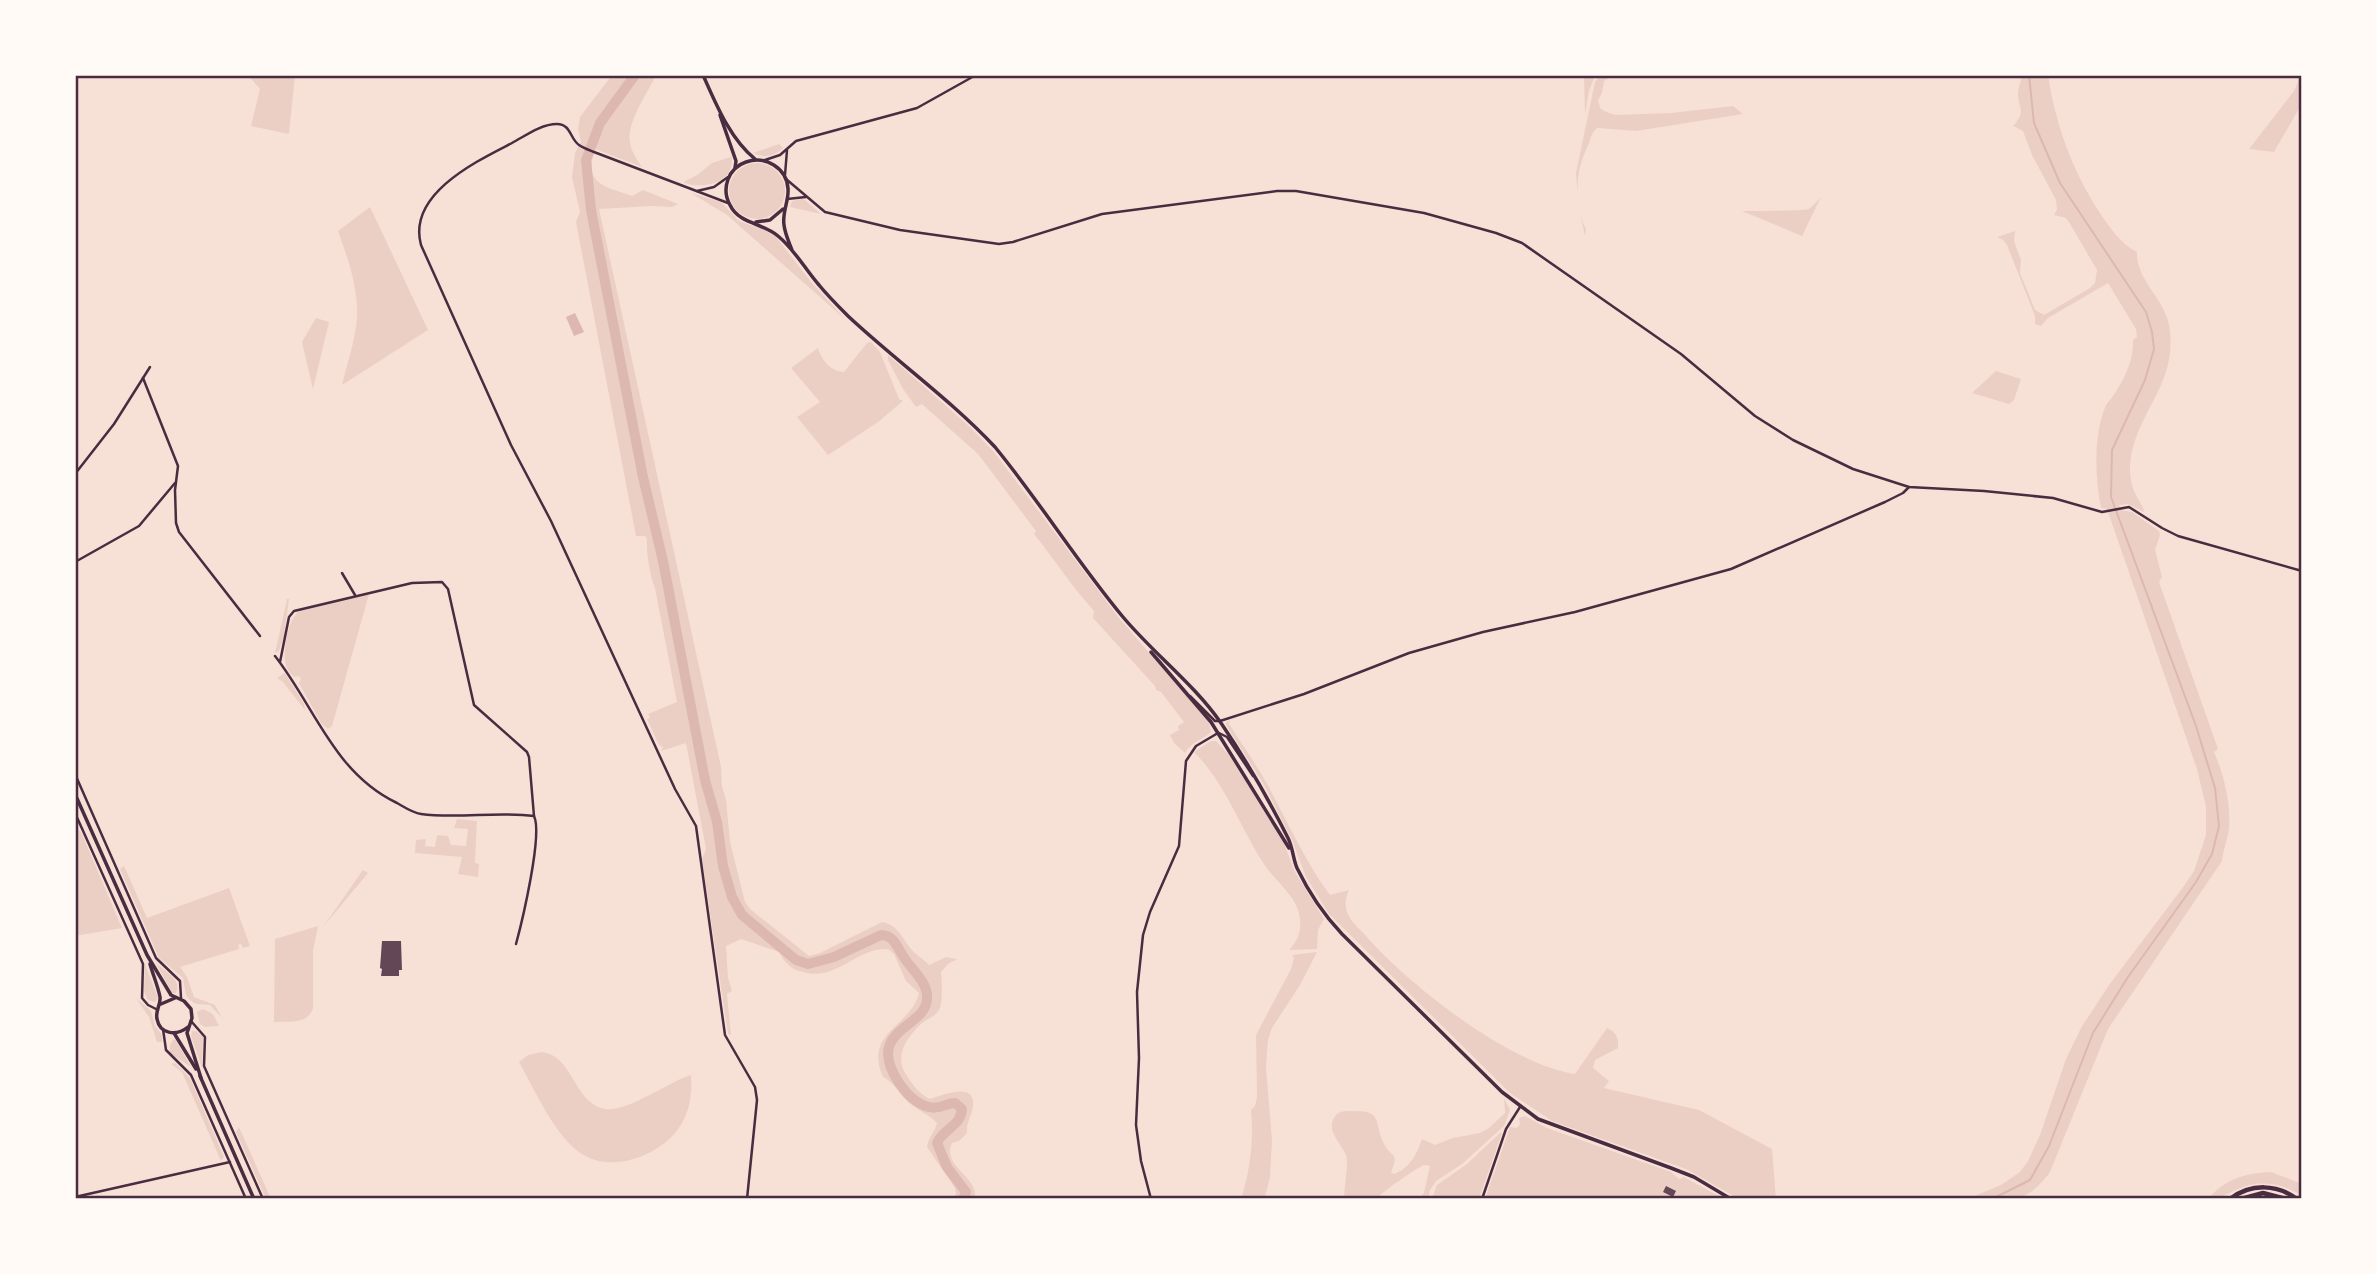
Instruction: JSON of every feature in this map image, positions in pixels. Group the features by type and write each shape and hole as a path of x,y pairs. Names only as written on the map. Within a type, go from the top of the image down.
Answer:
{"highway":[{"path":"2230,1199 2244,1191 2274,1187 2297,1199"},
{"path":"2241,1199 2263,1193 2286,1199"}],"main road":[{"path":"703,75 741,146 755,159"},
{"path":"718,106 736,161 735,169"},
{"path":"793,250 784,227 784,207 787,199 785,178 780,169 765,160 747,161 730,175 726,193 728,203 741,218 768,229 793,250 820,286 850,317 975,425 995,447 1121,615 1218,733 1292,852 1303,878 1330,920 1520,1107 1538,1119 1694,1177 1731,1199"},
{"path":"751,222 770,220 784,207"},
{"path":"1144,642 1220,721 1258,781 1290,842 1292,852"},
{"path":"75,794 147,955 171,995 181,999 191,1009 188,1027 190,1041 201,1078 254,1199"},
{"path":"147,955 161,1004"},
{"path":"175,998 161,1004 158,1022 163,1029 173,1033 201,1078"},
{"path":"173,1033 188,1027"}],"street":[{"path":"765,160 774,158 796,141 917,108 976,75"},
{"path":"728,203 594,152 579,145 566,127 561,124 551,125 469,165 443,185 423,216 419,238 511,445 567,554 675,789 696,826 725,1035 755,1087 757,1100 747,1199"},
{"path":"789,147 785,178 825,212 888,227 999,244 1101,214 1276,191 1314,193 1436,216 1522,243 1660,339 1734,400 1793,440 1853,469 1909,487 2053,498 2097,511 2130,507 2178,536 2302,571"},
{"path":"694,191 714,187 723,183 730,175"},
{"path":"787,199 806,197"},
{"path":"75,474 114,424 150,367"},
{"path":"143,378 178,466 176,523 179,532 229,600 260,636"},
{"path":"75,562 139,526 176,482"},
{"path":"1185,691 1220,721 1304,694 1409,653 1483,632 1575,612 1731,569 1885,502 1909,487"},
{"path":"342,573 355,595"},
{"path":"280,662 289,617 298,609 412,583 439,581 447,586 474,705 527,752 533,785 534,816 537,822 516,944"},
{"path":"275,656 350,769 366,785 389,800 419,814 534,816"},
{"path":"1218,733 1220,721"},
{"path":"1150,1199 1136,1125 1139,1058 1137,992 1144,925 1178,846 1186,761 1196,746 1218,733"},
{"path":"1218,733 1227,737 1258,781"},
{"path":"75,774 156,958 180,981 181,999"},
{"path":"75,813 143,964 142,998 158,1010"},
{"path":"191,1021 205,1037 204,1066 263,1199"},
{"path":"163,1029 168,1055 183,1065 191,1075 246,1199"},
{"path":"165,1045 173,1033"},
{"path":"1482,1199 1506,1129 1520,1107"},
{"path":"75,1198 230,1162"}],"shaded area":[{"path":"248,75 295,75 289,134 251,126 260,89"},
{"path":"612,75 656,75 631,126 630,142 642,167 595,149 592,161 594,177 605,186 632,196 643,190 678,204 672,207 599,209 721,767 730,842 745,902 750,909 809,956 882,922 897,930 911,949 929,965 946,957 957,959 941,972 942,997 939,1010 911,1034 901,1061 912,1083 930,1099 959,1092 971,1095 972,1111 967,1133 959,1141 952,1143 950,1151 955,1165 972,1184 975,1199 953,1199 955,1188 927,1147 937,1123 908,1102 894,1085 883,1077 879,1050 891,1030 908,1014 919,993 906,981 894,954 888,949 866,953 836,969 815,974 791,967 779,952 741,939 726,946 728,978 732,991 727,994 731,1035 728,1034 702,859 706,849 686,743 661,751 663,747 659,745 647,719 650,718 648,714 677,702 649,564 647,539 645,536 636,536 576,222 580,212 572,177 575,153 581,142 578,129 580,117"},
{"path":"1584,75 1595,75 1585,114"},
{"path":"1601,75 1614,75 1604,81 1598,100 1600,108 1616,115 1671,113 1733,106 1743,114 1636,131 1597,128 1580,167 1579,207 1578,203 1576,173 1595,82"},
{"path":"2021,75 2048,75 2061,130 2073,164 2112,230 2137,252 2141,271 2162,306 2169,325 2169,362 2142,423 2131,456 2132,485 2144,512 2128,504 2119,505 2121,510 2132,512 2159,531 2155,550 2162,577 2159,582 2218,749 2214,752 2226,789 2229,828 2222,861 2108,1029 2050,1172 2031,1191 2014,1199 1967,1199 2001,1185 2020,1172 2028,1161 2040,1135 2066,1059 2081,1028 2109,985 2194,871 2206,835 2206,807 2197,769 2107,509 2101,508 2099,496 2096,456 2099,430 2106,405 2127,370 2133,340 2137,337 2136,329 2108,283 2048,318 2041,326 2035,324 2035,316 2007,245 1997,237 2015,231 2014,241 2021,260 2020,273 2035,310 2044,315 2095,283 2097,270 2066,218 2054,215 2057,209 2056,200 2032,155 2023,131 2013,126 2021,113 2018,93"},
{"path":"2301,75 2300,107 2274,152 2249,149 2294,91"},
{"path":"779,144 783,148 772,155 753,153"},
{"path":"731,154 732,164 724,178 700,185 683,182 712,163 731,157"},
{"path":"751,163 763,163 777,171 785,185 783,202 777,211 763,219 751,219 734,207 729,197 729,185 741,168"},
{"path":"691,193 721,202 739,221 776,237 812,283 846,320 727,215"},
{"path":"1821,197 1802,236 1742,211 1806,210"},
{"path":"802,199 821,214 790,207 792,201"},
{"path":"370,207 428,330 342,385 355,333 357,305 352,273 338,231"},
{"path":"575,313 584,332 574,336 566,317"},
{"path":"316,318 329,322 313,389 302,342"},
{"path":"871,342 880,352 899,399 903,401 878,422 828,455 797,417 820,402 791,368 818,348 827,365 844,372 867,343"},
{"path":"888,355 970,427 994,452 1119,618 1209,722 1211,732 1185,753 1170,735 1179,730 1178,726 1184,722 1161,692 1156,690 1093,618 1094,611 1034,534 1036,531 978,454 922,404 916,407 903,389"},
{"path":"1996,371 2021,379 2014,400 2009,404 1972,393"},
{"path":"369,594 332,726 328,729 321,723 299,683 299,676 294,677 287,668 285,654 289,628 301,610"},
{"path":"287,599 284,636 279,651 275,653"},
{"path":"285,673 304,704 305,710 277,678"},
{"path":"1230,720 1229,724 1262,775 1320,881 1330,895 1349,890 1346,906 1350,919 1408,977 1462,1020 1491,1039 1549,1067 1575,1074 1607,1028 1615,1033 1618,1048 1595,1060 1593,1068 1609,1081 1604,1088 1699,1110 1772,1149 1776,1199 1739,1199 1686,1169 1552,1121 1510,1093 1329,914 1306,877 1292,840 1263,783 1226,725"},
{"path":"1211,741 1216,741 1229,755 1283,841 1295,872 1324,919 1318,930 1317,949 1289,950 1300,931 1298,910 1292,898 1257,853 1216,779 1194,752"},
{"path":"457,819 477,821 475,863 479,864 478,877 458,874 462,857 415,853 416,840 426,839 425,846 435,847 437,835 448,836 451,845 466,846 468,829 454,828"},
{"path":"75,828 81,832 122,928 75,936"},
{"path":"124,866 147,918 229,888 250,946 243,948 241,944 238,945 239,949 180,967 187,977 194,997 215,1005 222,1018 210,1005 196,1004 190,1000 186,995 183,978 159,958 120,869"},
{"path":"363,870 368,873 323,927"},
{"path":"318,926 313,951 311,1013 302,1020 274,1022 275,939"},
{"path":"1317,952 1300,985 1272,1028 1268,1040 1266,1067 1272,1140 1270,1177 1265,1197 1241,1199 1251,1155 1251,1110 1257,1097 1256,1035 1291,969 1294,958 1292,955"},
{"path":"155,961 175,979 176,993 172,993"},
{"path":"145,964 158,998 155,1002 148,1000 144,991"},
{"path":"136,998 151,1011 155,1026 162,1035 162,1042 157,1042 149,1017"},
{"path":"203,1009 213,1014 219,1026 205,1027 200,1024 197,1012"},
{"path":"192,1031 203,1037 202,1068 191,1036"},
{"path":"174,1039 191,1067 170,1053 170,1044"},
{"path":"542,1052 553,1055 561,1062 586,1098 605,1109 624,1106 691,1075 691,1096 685,1117 667,1141 639,1157 607,1162 592,1159 579,1152 561,1134 519,1062 528,1055"},
{"path":"175,1063 190,1078 224,1157 221,1161 182,1072 171,1064"},
{"path":"1504,1098 1510,1110 1504,1126 1462,1164 1436,1181 1428,1199 1418,1199 1424,1193 1430,1166 1424,1165 1376,1199 1344,1199 1347,1159 1332,1125 1338,1114 1361,1111 1373,1115 1384,1144 1395,1158 1391,1172 1394,1174 1412,1160 1422,1139 1435,1145 1489,1128 1505,1113"},
{"path":"1525,1116 1547,1128 1671,1172 1679,1179 1684,1177 1724,1199 1485,1199 1510,1127 1517,1128 1520,1124 1519,1118"},
{"path":"239,1127 271,1199 266,1199 236,1132"},
{"path":"1500,1133 1479,1199 1432,1199 1437,1185 1467,1164"},
{"path":"2271,1172 2302,1184 2302,1196 2279,1185 2263,1183 2208,1199 2221,1186 2236,1178"}],"building":[{"path":"382,941 401,941 402,970 399,970 399,976 381,976"},
{"path":"1666,1186 1676,1191 1673,1197 1663,1192"}],"waterway":[{"path":"635,75 600,123 586,160 591,210 705,780 717,822 723,866 732,897 742,915 796,960 808,964 834,957 881,935 895,942 922,981 927,998 918,1017 892,1040 888,1051 890,1065 902,1088 921,1104 933,1108 955,1103 962,1109 959,1120 937,1143 947,1167 966,1192 963,1199"},
{"path":"1992,1199 2030,1180 2049,1146 2093,1033 2128,977 2196,882 2212,854 2219,826 2215,788 2196,726 2111,497 2112,450 2145,380 2154,349 2152,332 2146,312 2060,183 2034,123 2029,75"}]}
